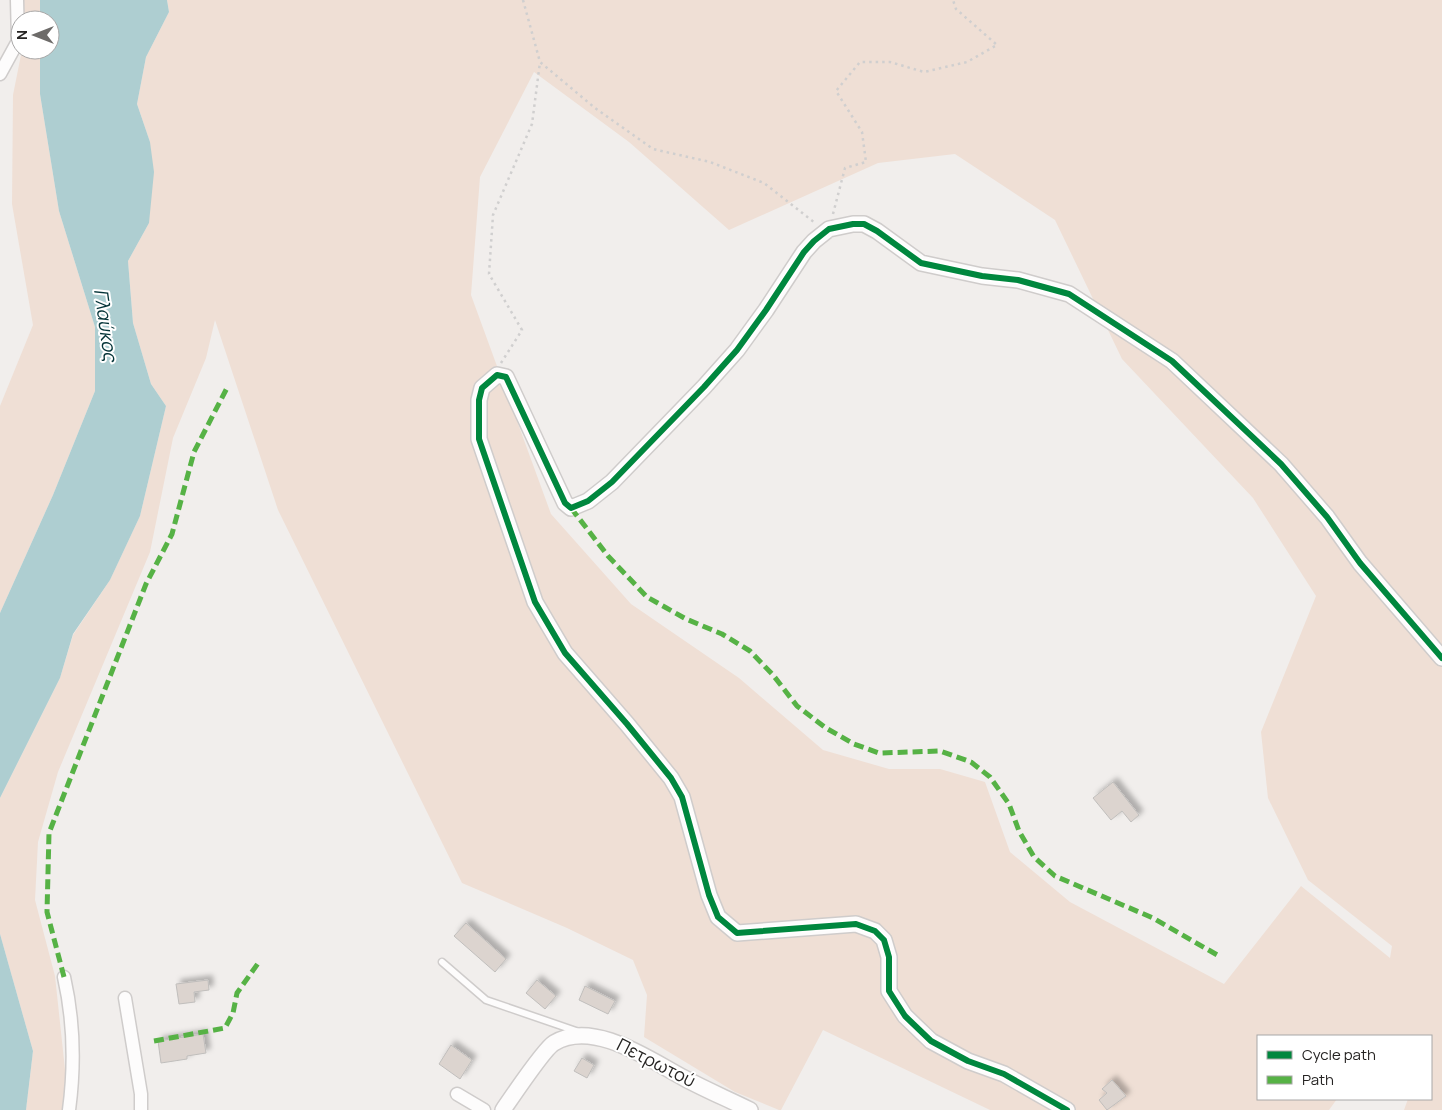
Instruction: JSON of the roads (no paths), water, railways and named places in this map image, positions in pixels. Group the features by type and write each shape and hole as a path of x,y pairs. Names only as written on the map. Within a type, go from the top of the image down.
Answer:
{"street":[{"path":"0,74 18,41 17,0"},
{"path":"1067,1110 1004,1074 961,1058 931,1041 905,1016 889,991 889,957 884,940 875,931 856,924 737,933 718,917 709,895 682,797 671,778 565,653 535,602 479,439 479,400 482,388 490,378 497,374 506,377 565,503 571,508 581,505 612,482 737,350 804,252 829,229 853,224 864,224 877,231 921,263 982,276 1018,280 1068,294 1172,361 1281,464 1327,517 1360,564 1442,658"},
{"path":"64,977 72,1019 73,1042 68,1110"},
{"path":"125,998 141,1094 140,1110"},
{"name":"Πετρωτού","path":"503,1110 552,1044 566,1037 608,1039 630,1048 686,1079 750,1110"},
{"path":"457,1094 484,1110"}],"lane":[{"path":"442,962 486,1000 592,1038"}],"water":[{"name":"Γλαύκος","path":"40,0 167,0 169,12 146,57 137,104 150,142 154,172 149,223 128,261 133,323 151,384 166,406 140,516 110,580 73,634 60,678 0,798 0,613 53,495 95,391 95,327 59,211 40,94 40,60 60,60 60,10 40,10"},
{"path":"0,934 33,1051 26,1110 0,1110"}]}
